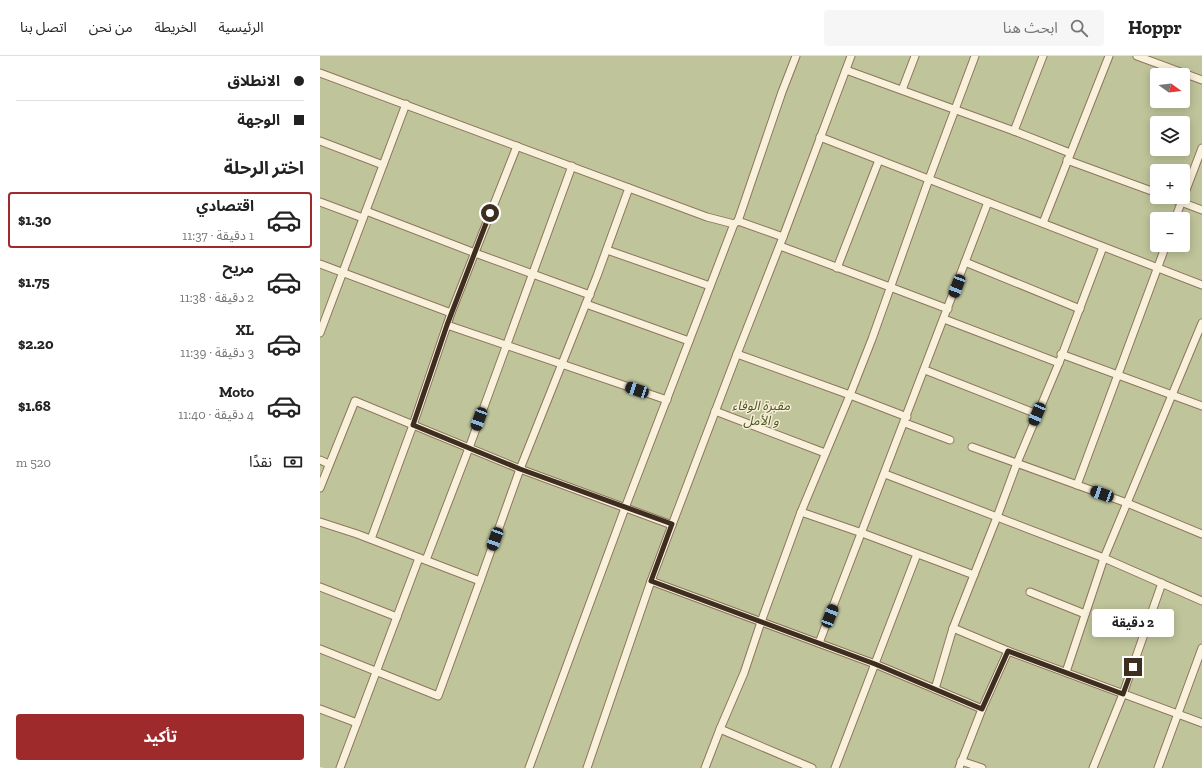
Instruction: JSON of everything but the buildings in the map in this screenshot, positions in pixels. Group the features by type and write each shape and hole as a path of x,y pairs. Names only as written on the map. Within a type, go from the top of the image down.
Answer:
{"lane":[{"path":"529,768 625,508 736,222 796,56"},
{"path":"587,768 672,524 780,246 851,56"},
{"path":"902,90 915,56"},
{"path":"705,768 744,673 801,512 872,339 928,179 974,56"},
{"path":"1014,131 1043,56"},
{"path":"1043,223 1109,56"},
{"path":"1137,56 1202,80"},
{"path":"846,70 1014,131 1068,157 1150,190"},
{"path":"320,72 708,217 736,222 783,237"},
{"path":"320,332 406,104"},
{"path":"820,137 1202,285"},
{"path":"320,141 383,166"},
{"path":"371,539 413,425 451,313 517,146"},
{"path":"1190,180 1202,148"},
{"path":"837,268 879,160"},
{"path":"340,768 397,617 469,448 572,166"},
{"path":"320,649 438,696 520,469 590,295 629,188"},
{"path":"320,202 363,218"},
{"path":"820,643 988,202"},
{"path":"1187,204 1202,210"},
{"path":"366,211 590,295"},
{"path":"780,246 948,309"},
{"path":"935,689 953,628 1017,463 1059,363 1061,354 1103,247"},
{"path":"607,250 710,286"},
{"path":"1077,485 1164,252"},
{"path":"965,262 1080,308"},
{"path":"320,264 451,313"},
{"path":"586,304 689,341"},
{"path":"944,319 1059,363"},
{"path":"1066,672 1104,558 1202,323"},
{"path":"447,325 667,400"},
{"path":"737,354 850,395 950,440"},
{"path":"1061,354 1202,406"},
{"path":"924,370 1037,414"},
{"path":"320,488 355,401 520,469 672,524"},
{"path":"715,411 825,453"},
{"path":"972,447 1128,503 1202,534"},
{"path":"320,460 329,464"},
{"path":"885,474 1104,558 1202,600"},
{"path":"801,512 974,575"},
{"path":"320,522 371,539 480,581"},
{"path":"835,768 917,554"},
{"path":"651,581 875,664 982,709"},
{"path":"1093,768 1123,694 1162,583"},
{"path":"320,587 397,617"},
{"path":"1030,592 1085,614"},
{"path":"953,628 1008,651 1202,723"},
{"path":"1158,768 1202,648"},
{"path":"982,768 960,765 982,709 1008,651"},
{"path":"320,709 357,723"},
{"path":"720,730 812,768"}],"green space":[{"name":"مقبرة الوفاء و الأمل","path":"320,56 1202,56 1202,768 320,767"}],"route":[{"path":"490,213 447,325 413,425 520,469 672,524 651,581 875,664 982,709 1008,651 1123,694 1133,667"}]}
